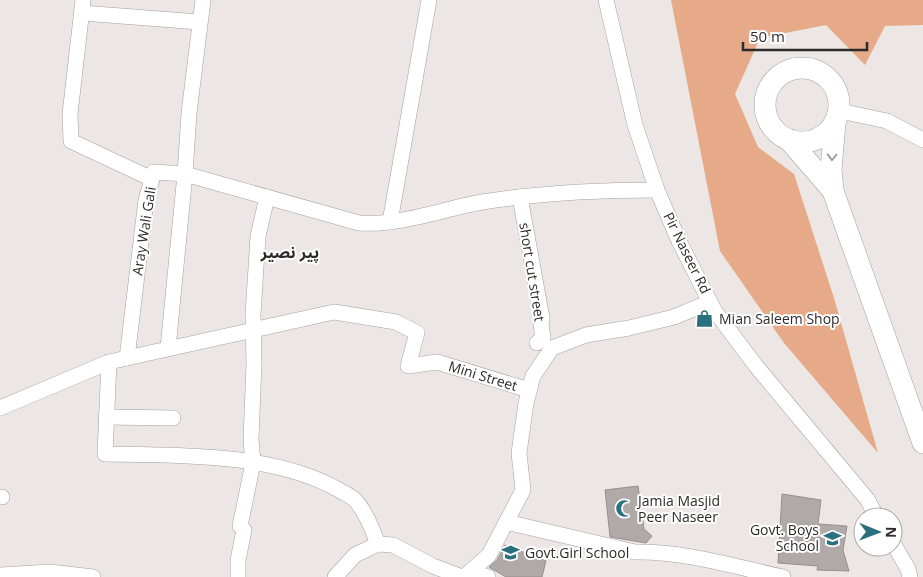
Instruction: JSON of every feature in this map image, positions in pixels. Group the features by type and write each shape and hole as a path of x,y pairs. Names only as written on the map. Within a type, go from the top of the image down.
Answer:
{"street":[{"path":"168,348 203,0"},
{"path":"390,222 429,0"},
{"name":"Pir Naseer Rd","path":"606,0 635,125 657,190 710,302 756,366 872,507"},
{"path":"152,179 71,141 70,114 82,7 200,22"},
{"path":"833,191 789,140 778,134 770,125 766,114 765,102 768,90 774,80 795,68 807,68 818,71 828,78 836,88 838,117 832,161 833,191 923,443"},
{"path":"838,117 887,122 923,140"},
{"path":"789,140 810,142 821,138 838,117"},
{"name":"Aray Wali Gali","path":"127,358 146,200 154,172 185,174"},
{"path":"185,174 359,223 380,225 482,202 520,197 586,190 657,190"},
{"path":"238,577 238,560 244,530 240,526 253,463 251,439 258,236 266,197"},
{"name":"short cut street","path":"520,197 542,318 543,338 536,343"},
{"path":"466,575 489,555 523,490 519,453 529,390 533,376 552,348 586,336 629,328 674,316 710,302"},
{"name":"Mini Street","path":"254,328 334,312 396,322 417,333 408,366 437,362 529,390"},
{"path":"0,408 109,362 254,328"},
{"path":"109,362 105,454 165,453 253,463 322,480 354,499 366,516 378,544"},
{"path":"106,417 173,418"},
{"path":"506,522 636,552 696,558 783,577"},
{"path":"335,577 355,555 378,544 393,545 433,566 466,575 488,577"},
{"path":"901,557 908,569 910,577"},
{"path":"0,575 50,572 93,577"}],"shaded area":[{"path":"671,0 923,0 923,25 885,26 865,65 826,25 760,38 735,94 758,147 794,174 834,298 878,453 784,343 720,251"}],"building":[{"name":"Jamia Masjid Peer Naseer","path":"638,486 644,529 652,536 646,543 610,537 605,490"},
{"path":"782,494 821,500 818,524 847,526 843,550 849,571 817,570 818,566 778,563"},
{"name":"Govt.Girl School","path":"505,545 546,561 542,577 506,577 489,567 497,560"}],"place":[{"name":"Mian Saleem Shop","path":"705,319"},
{"name":"Jamia Masjid Peer Naseer","path":"624,509"},
{"name":"Govt. Boys School","path":"833,538"},
{"name":"Govt.Girl School","path":"511,553"}],"district":[{"name":"پیر نصیر","path":"290,252"}]}
